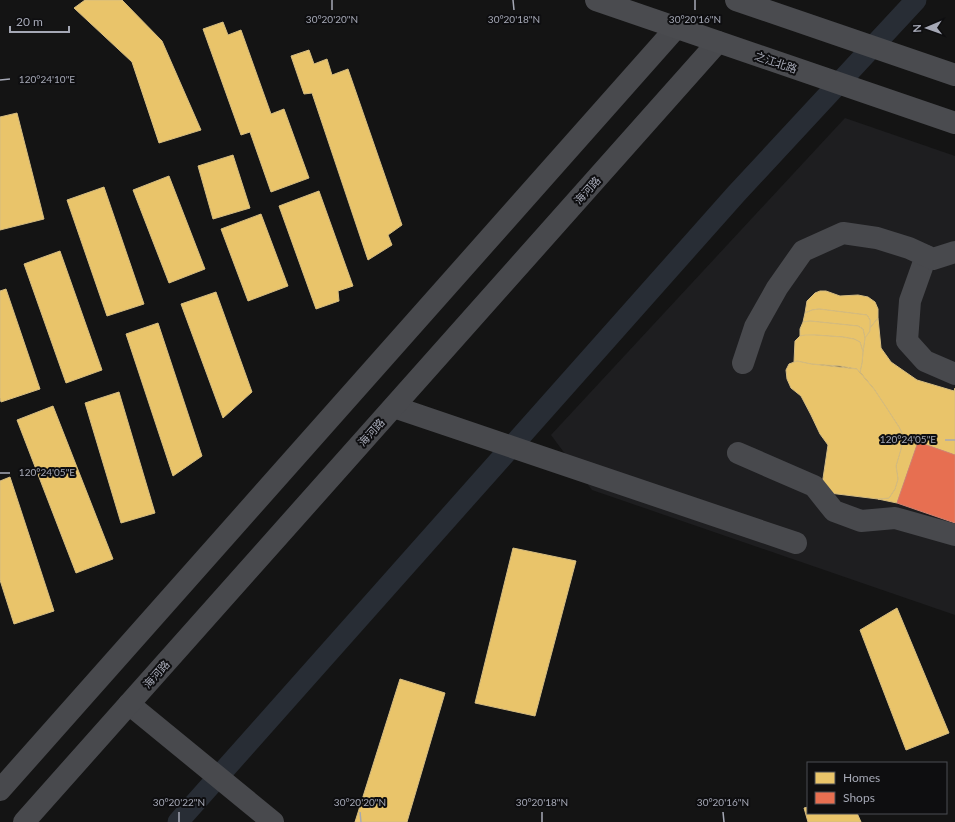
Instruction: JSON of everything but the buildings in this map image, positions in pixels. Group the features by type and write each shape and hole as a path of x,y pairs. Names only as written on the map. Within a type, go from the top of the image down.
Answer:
{"main road":[{"name":"之江北路","path":"596,0 955,123"},
{"path":"736,0 955,75"}],"street":[{"path":"0,790 676,28"},
{"name":"海河路","path":"24,822 718,42"},
{"path":"743,363 755,327 777,288 803,251 843,233 877,238 909,248 933,259 955,252"},
{"path":"926,256 910,301 907,341 925,361 955,374"},
{"path":"394,407 796,543"},
{"path":"738,453 814,486 834,511 854,519 861,521 895,518 955,535"},
{"path":"129,704 160,731 273,822"}],"shaded area":[{"path":"845,118 955,156 955,615 592,490 551,435"}],"waterway":[{"path":"178,822 736,194 916,0"}]}
